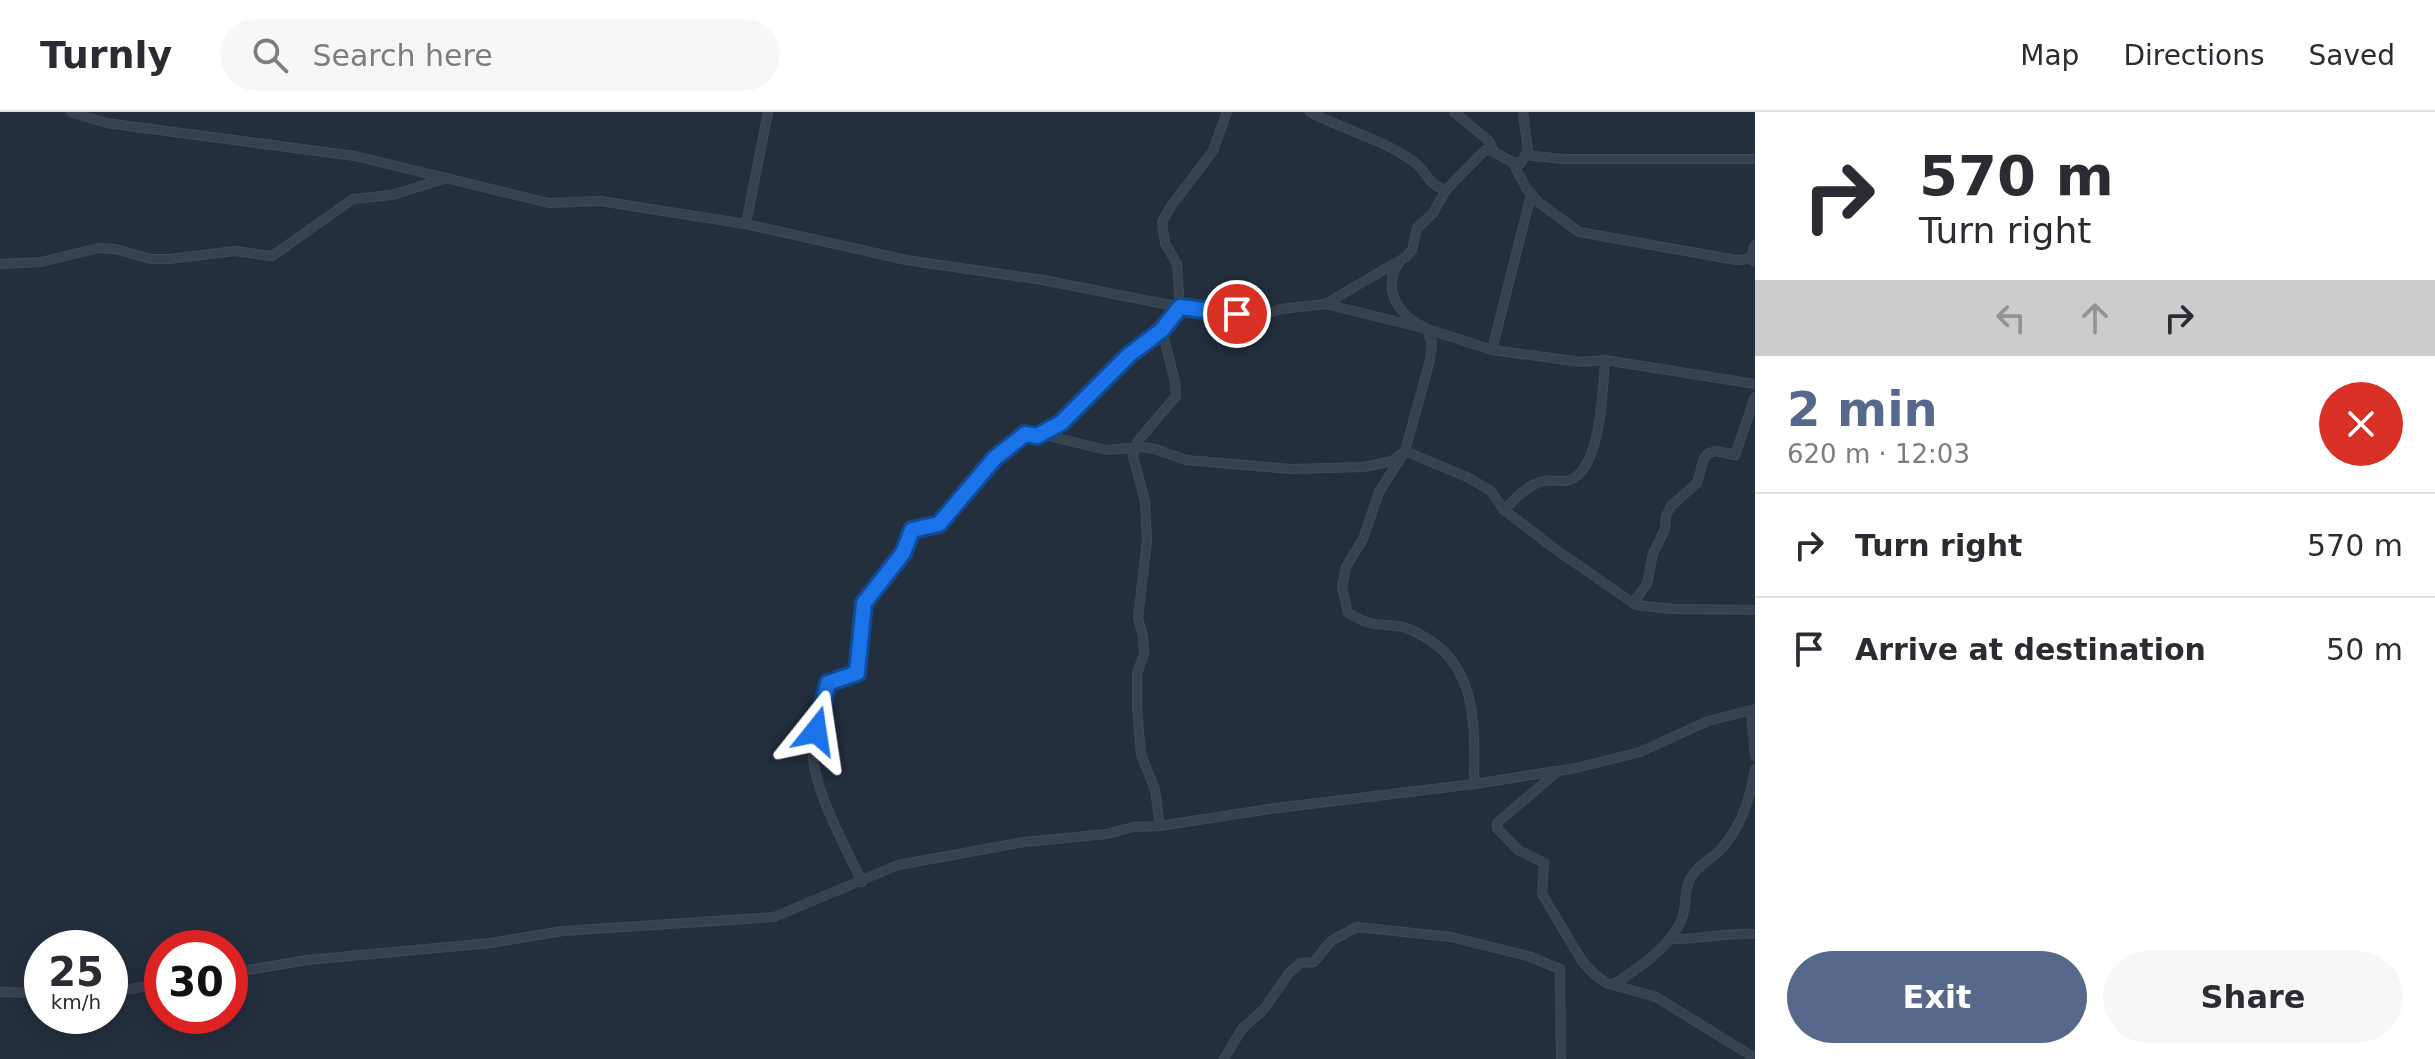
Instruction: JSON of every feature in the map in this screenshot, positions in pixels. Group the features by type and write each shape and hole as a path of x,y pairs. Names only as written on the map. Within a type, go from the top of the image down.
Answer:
{"street":[{"path":"71,112 106,123 355,156 549,203 600,201 746,224 906,260 1043,280 1180,307 1257,317 1281,309 1325,304 1427,329 1492,350 1581,362 1605,360 1755,384"},
{"path":"746,224 768,112"},
{"path":"1040,434 1061,423 1129,355 1162,330 1180,307 1177,264 1165,243 1162,222 1213,151 1227,112"},
{"path":"1310,112 1396,151 1418,164 1434,186 1446,190"},
{"path":"1454,112 1489,141 1493,150 1506,161 1520,164 1526,155 1523,112"},
{"path":"1474,784 1475,740 1469,700 1462,675 1452,657 1425,635 1401,626 1367,623 1348,613 1342,587 1346,567 1363,539 1379,492 1405,451 1430,360 1432,343 1427,329 1412,322 1395,302 1393,271 1412,250 1417,228 1433,213 1446,190 1480,154 1489,148 1493,150"},
{"path":"1526,155 1562,159 1755,159"},
{"path":"1513,163 1531,195 1571,229 1586,235 1736,260 1753,260 1755,245"},
{"path":"0,264 41,262 99,248 151,259 234,251 272,256 353,199 392,195 448,178"},
{"path":"1492,350 1531,195"},
{"path":"1325,304 1399,263"},
{"path":"1160,826 1155,790 1141,754 1137,708 1137,673 1144,654 1138,618 1147,541 1145,501 1141,480 1134,466 1135,448 1176,396 1162,330"},
{"path":"1504,510 1529,487 1544,481 1563,482 1576,478 1586,465 1600,424 1605,360"},
{"path":"1633,603 1647,584 1653,554 1665,529 1671,506 1697,483 1704,458 1709,453 1716,451 1735,455 1755,397"},
{"path":"862,882 836,828 815,773 812,753 828,683 857,673 864,603 903,553 912,530 939,524 995,458 1025,434 1040,434 1107,450 1155,449 1186,460 1291,469 1364,467 1392,461 1405,451"},
{"path":"1405,451 1469,478 1491,491 1504,510 1633,603 1653,608 1755,610"},
{"path":"248,970 307,960 491,943 563,931 774,917 898,865 1024,842 1107,834 1133,827 1160,826 1558,771 1640,752 1708,721 1753,710 1755,756"},
{"path":"1614,984 1648,960 1669,939 1685,911 1685,895 1691,877 1733,834 1751,795 1755,769"},
{"path":"1558,771 1501,818 1497,828 1518,850 1544,863 1542,894 1582,961 1606,983 1656,997 1755,1058"},
{"path":"1224,1059 1242,1029 1264,1009 1289,973 1300,963 1314,962 1331,941 1357,927 1451,937 1528,956 1560,969 1561,1059"},
{"path":"1669,939 1755,934"},
{"path":"0,992 24,993"}],"route":[{"path":"816,731 828,683 857,673 864,603 903,553 912,530 939,524 995,458 1025,434 1037,436 1061,423 1129,355 1162,330 1180,307 1237,314"}]}
